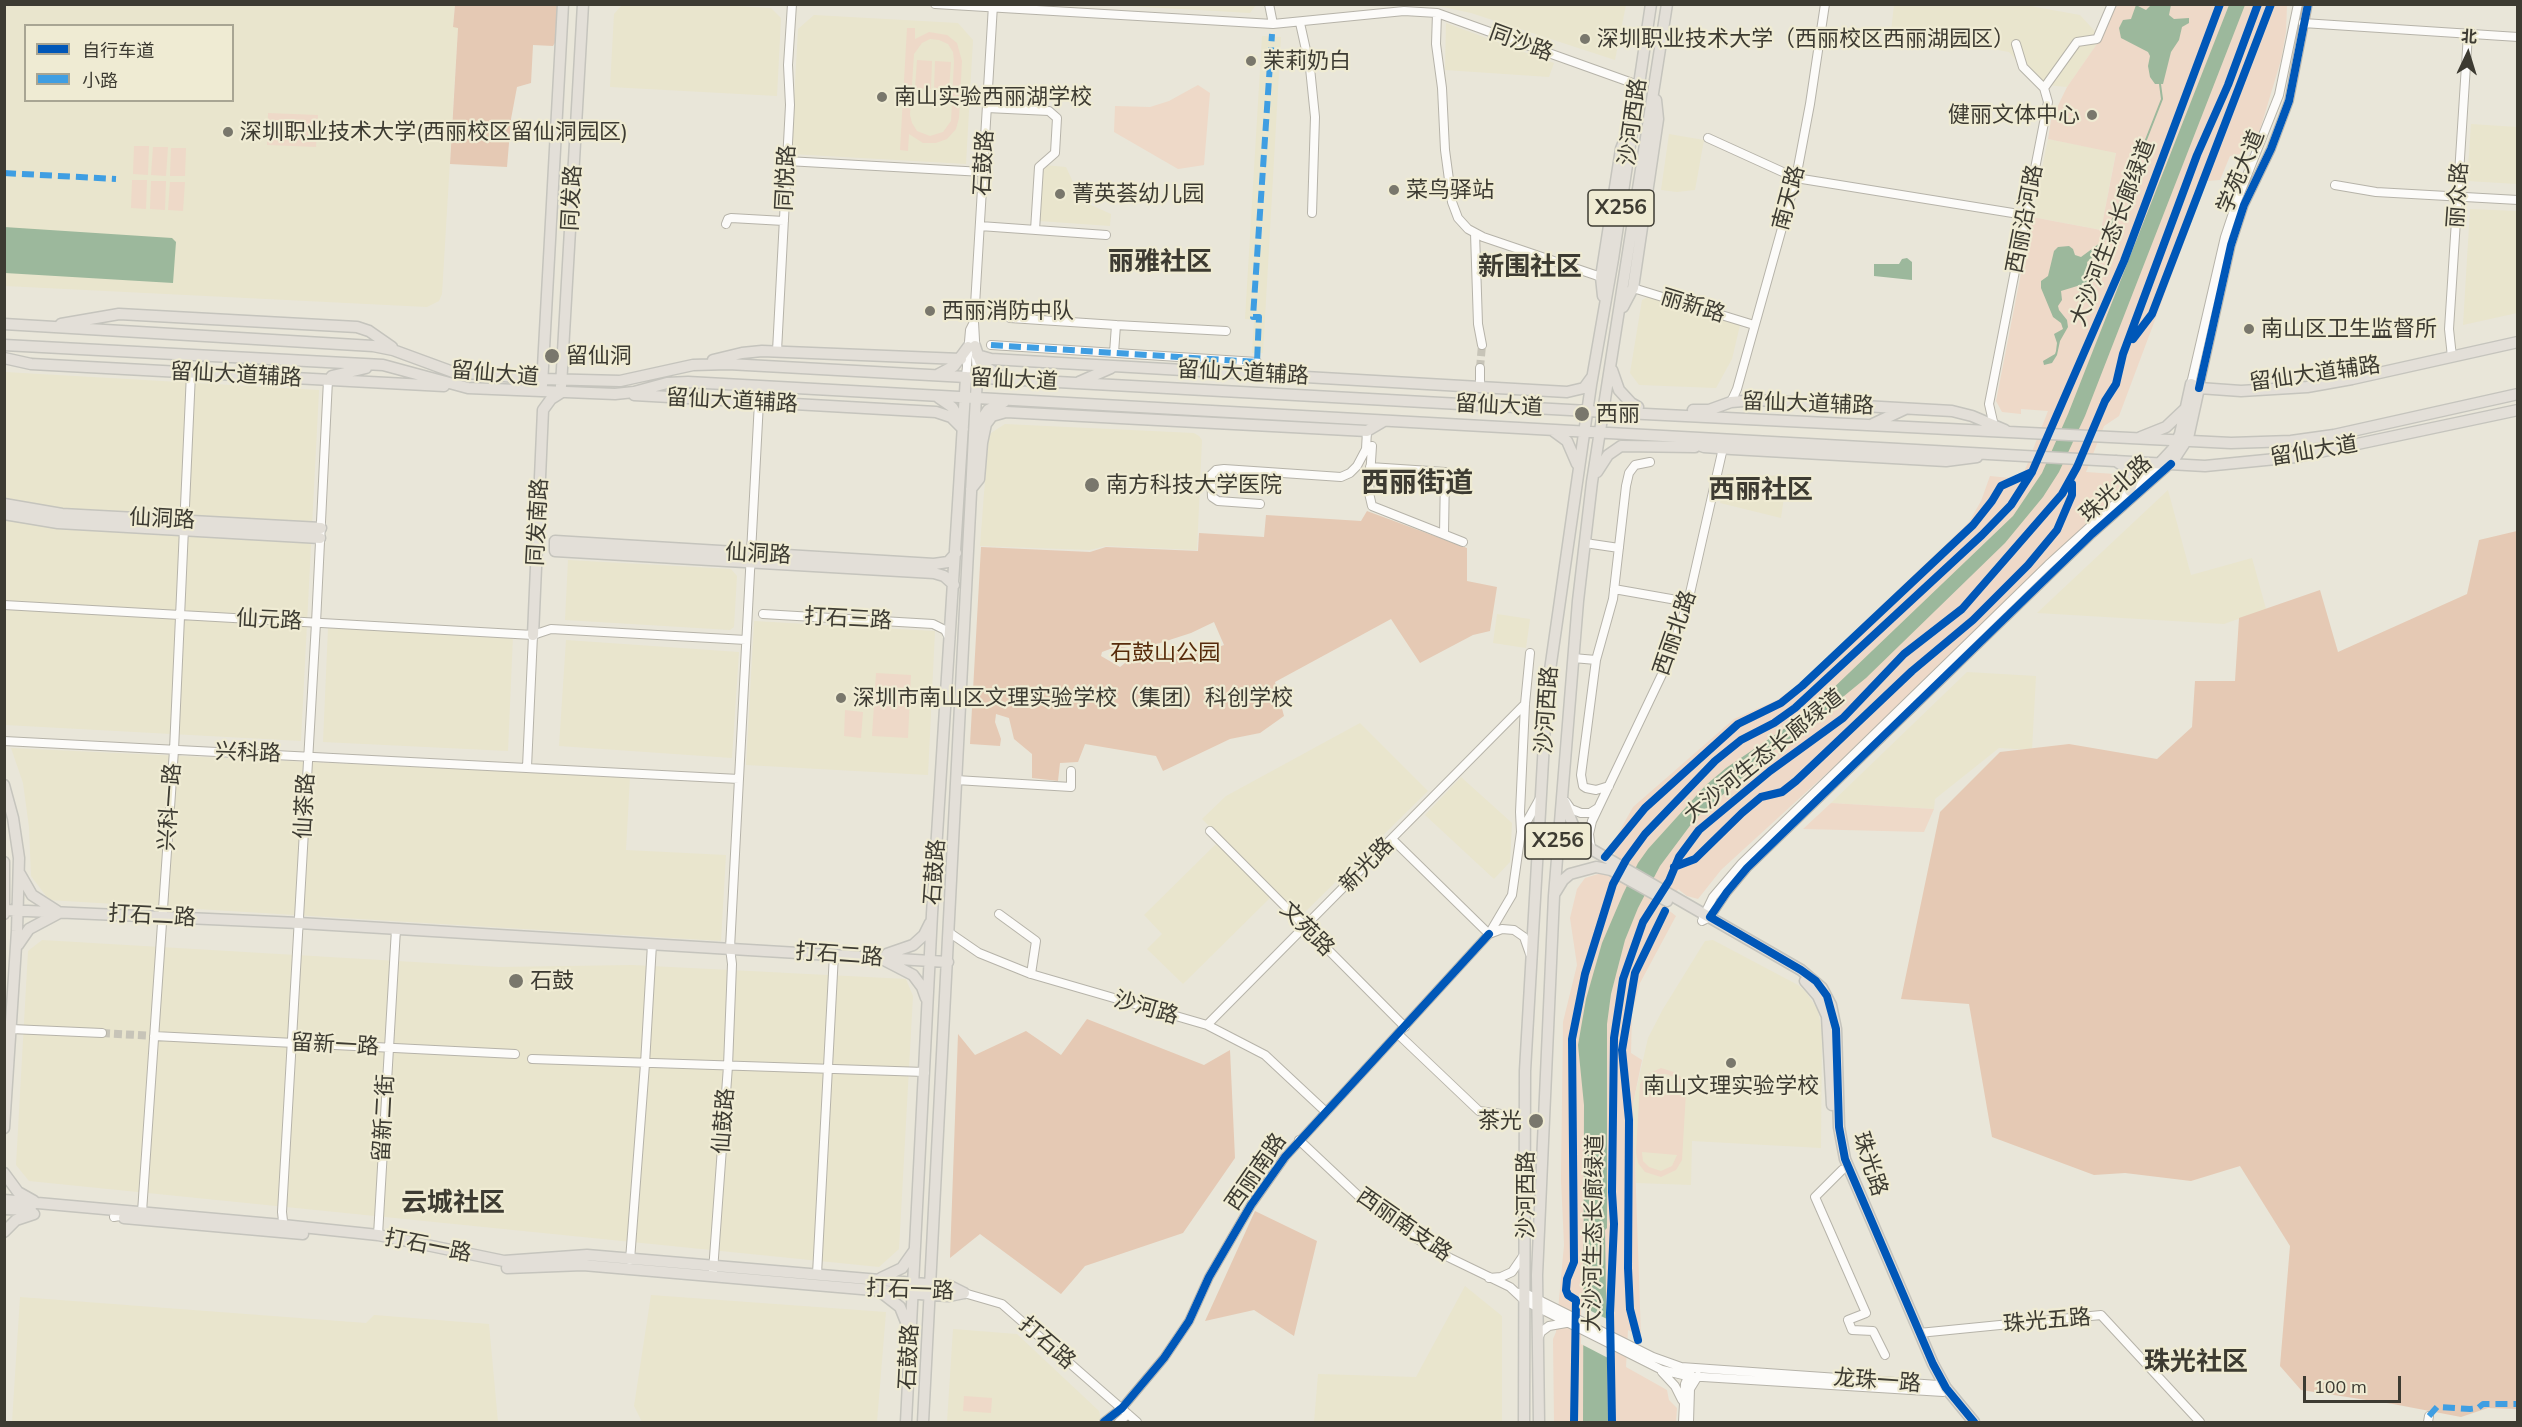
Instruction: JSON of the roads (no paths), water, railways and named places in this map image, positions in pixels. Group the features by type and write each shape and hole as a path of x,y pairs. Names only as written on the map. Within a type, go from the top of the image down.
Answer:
{"main road":[{"name":"同发路","path":"542,391 563,4"},
{"name":"同发路","path":"561,392 583,4"},
{"name":"沙河西路","path":"1524,1422 1525,1071 1548,679 1592,376 1651,4"},
{"name":"沙河西路","path":"1539,1422 1537,1303 1554,896 1574,658 1592,482 1667,4"},
{"path":"1619,313 1633,288 1658,118 1654,92"},
{"path":"1604,311 1601,277 1621,149 1634,117"},
{"path":"37,326 119,314 357,327 369,331 400,353"},
{"path":"222,319 263,339"},
{"name":"留仙大道","path":"4,324 373,346 453,372 542,379 620,381 693,365 728,364 1870,426 2252,443 2312,439 2517,394"},
{"name":"留仙大道辅路","path":"2451,353 2517,334"},
{"name":"留仙大道辅路","path":"2196,385 2295,381 2517,342"},
{"name":"留仙大道","path":"4,345 386,366 468,388 604,394 634,392 677,382 1584,430 2205,466 2296,457 2517,410"},
{"path":"933,375 950,369 974,349 991,372 1008,379"},
{"name":"留仙大道辅路","path":"974,349 991,359 1572,392 1584,388 1592,376"},
{"name":"留仙大道辅路","path":"693,365 742,353 777,351 961,359"},
{"path":"843,355 885,372"},
{"name":"留仙大道辅路","path":"4,358 31,364 468,388"},
{"path":"1611,364 1619,390 1625,398 1638,407"},
{"path":"311,379 386,366"},
{"path":"1077,383 1114,366"},
{"name":"石鼓路","path":"906,1422 927,1007 963,429 972,377"},
{"name":"学苑大道","path":"2182,441 2187,406 2196,385"},
{"name":"学苑大道","path":"2166,464 2182,441 2196,385"},
{"path":"1509,388 1549,408"},
{"path":"519,390 535,398 543,410 551,399 561,392"},
{"path":"825,405 866,394 879,393"},
{"name":"留仙大道辅路","path":"604,394 936,412 951,417 963,429"},
{"path":"929,396 944,400 952,407 960,418 963,429"},
{"name":"石鼓路","path":"923,1422 974,435 970,399"},
{"name":"留仙大道辅路","path":"1604,412 1618,406 1699,410 1743,400 1907,408 1952,411 1972,416 2010,433"},
{"path":"974,435 980,419 987,410 1011,401"},
{"path":"1052,403 1082,415"},
{"path":"2135,439 2166,427 2177,419 2187,406"},
{"path":"1870,426 1907,408"},
{"name":"同发南路","path":"533,634 543,410"},
{"path":"971,489 979,479 983,432 986,424 992,416 1006,412 1367,431 1384,420"},
{"path":"1546,428 1558,433 1568,441 1579,473"},
{"path":"1673,436 1704,447"},
{"path":"1592,482 1608,455 1621,447 1704,447 1946,461 1995,454"},
{"path":"2111,460 2123,466 2128,472 2132,483 2130,491"},
{"name":"仙洞路","path":"4,504 62,513 184,525 320,533"},
{"name":"仙洞路","path":"4,514 58,523 184,525"},
{"name":"仙洞路","path":"555,546 751,558 934,573 944,576 954,585"},
{"name":"仙洞路","path":"751,558 934,564 948,562 956,553"},
{"path":"4,784 17,838 18,870 16,951 4,1128"},
{"name":"珠光路","path":"1563,799 1575,830 1591,849 1613,867 1801,970 1816,981 1827,996 1836,1029 1839,1127 1845,1159 1942,1388 1974,1422"},
{"path":"4,862 5,912"},
{"path":"1554,896 1558,887 1570,874 1596,867 1613,867"},
{"path":"16,951 29,929 60,912 32,895 18,870"},
{"name":"打石二路","path":"5,912 18,910 299,923 948,962"},
{"path":"879,957 905,949 919,940 928,928 933,914"},
{"name":"珠光路","path":"1705,917 1801,979 1818,996 1828,1023 1832,1126 1842,1170 1921,1354 1967,1422"},
{"path":"879,957 913,975 922,987 927,1007"},
{"path":"4,1173 18,1192 43,1204"},
{"name":"打石一路","path":"4,1200 284,1228 416,1248 504,1268 583,1265 713,1272 931,1289 949,1296 964,1293"},
{"name":"打石一路","path":"4,1209 378,1235 504,1262 587,1255 713,1272 817,1274 872,1284"},
{"path":"4,1232 16,1220 35,1214 26,1209"},
{"path":"910,1346 908,1326 900,1307 872,1284 902,1268 916,1245"}],"street":[{"name":"同悦路","path":"777,351 790,105 788,65 792,4"},
{"name":"同沙路","path":"935,4 1273,24 1404,11 1437,13 1638,85"},
{"path":"1269,4 1273,24"},
{"name":"南天路","path":"1731,402 1737,389 1796,178 1825,4"},
{"path":"2016,44 2023,67 2044,88 2077,42 2097,39 2112,4"},
{"name":"学苑大道","path":"2196,385 2225,237 2279,95 2298,4"},
{"name":"学苑大道","path":"2196,385 2230,245 2244,205 2271,149 2289,101 2308,4"},
{"name":"石鼓路","path":"972,377 993,6"},
{"path":"1437,13 1436,44 1442,88 1445,150 1452,202 1458,218 1475,234 1601,277"},
{"path":"1300,23 1310,68 1315,117 1312,213"},
{"path":"2303,23 2517,37"},
{"name":"丽众路","path":"2451,353 2450,329 2468,34"},
{"name":"西丽沿河路","path":"1994,426 1989,404 2048,102 2044,88"},
{"path":"987,108 1049,111 1057,118 1055,153 1039,167 1035,230"},
{"path":"1708,138 1796,178 2025,215"},
{"path":"787,161 983,171"},
{"path":"2335,185 2376,192 2517,200"},
{"path":"726,224 726,221 731,218 784,221"},
{"path":"980,226 1106,235"},
{"path":"1475,234 1478,324 1482,345"},
{"name":"丽新路","path":"1633,288 1754,325"},
{"path":"1010,318 1226,331"},
{"path":"1114,354 1116,325"},
{"path":"991,345 1257,362"},
{"path":"1480,368 1480,387"},
{"name":"兴科一路","path":"142,1212 174,750 191,373"},
{"name":"仙茶路","path":"284,1228 328,380"},
{"path":"1737,389 1743,400"},
{"name":"仙鼓路","path":"713,1272 728,1066 732,964 730,948 759,402"},
{"path":"1972,416 1985,410 1989,404"},
{"path":"1260,504 1218,501 1212,497 1211,475 1216,470 1224,469 1341,477 1350,473 1357,466 1366,449 1367,431"},
{"path":"1372,446 1369,501 1372,506 1463,542"},
{"name":"西丽北路","path":"1591,849 1590,827 1666,666 1688,602 1723,448"},
{"path":"1609,786 1590,790 1583,786 1581,781 1596,660 1614,589 1629,473 1635,465 1650,462"},
{"name":"珠光北路","path":"1705,917 1720,887 1742,863 2048,565 2130,491 2166,464"},
{"name":"珠光北路","path":"1705,917 1747,868 2166,464"},
{"path":"1371,467 1445,472 1444,534"},
{"path":"1585,543 1619,548"},
{"path":"1614,589 1688,602"},
{"name":"仙元路","path":"4,606 533,634 551,629 746,640"},
{"path":"933,624 945,619 953,606"},
{"name":"打石三路","path":"763,614 933,624"},
{"path":"933,624 945,630 951,642"},
{"path":"527,767 533,634"},
{"path":"1521,832 1525,704 1530,653"},
{"path":"1574,658 1596,660"},
{"name":"新光路","path":"1207,1025 1525,704"},
{"name":"兴科路","path":"4,741 739,779"},
{"path":"956,780 1071,787 1071,771"},
{"name":"珠光路","path":"1563,787 1563,799"},
{"name":"西丽南路","path":"1104,1422 1125,1411 1164,1358 1189,1321 1209,1277 1251,1205 1299,1140 1489,934 1512,896 1521,832 1542,795"},
{"path":"1563,799 1571,809 1581,813 1590,813 1598,808"},
{"name":"文苑路","path":"1210,831 1405,1027"},
{"path":"1392,839 1489,934 1502,929 1520,933 1526,942 1532,965"},
{"path":"999,914 1036,941 1031,974"},
{"name":"留新二街","path":"378,1235 396,929"},
{"name":"沙河路","path":"950,933 979,953 1031,974 1207,1025 1265,1055 1326,1112"},
{"path":"630,1260 652,944"},
{"path":"817,1274 834,954"},
{"path":"11,1029 102,1033"},
{"path":"1398,1034 1479,1111 1501,1114"},
{"name":"留新一路","path":"154,1036 515,1054"},
{"path":"532,1059 925,1072"},
{"name":"西丽南支路","path":"1299,1140 1383,1216 1450,1258 1523,1295"},
{"path":"1842,1170 1815,1197 1866,1313 1848,1320 1852,1330 1873,1331 1885,1355"},
{"path":"114,1217 142,1212"},
{"path":"1487,1277 1501,1277 1512,1272 1521,1262 1526,1247"},
{"name":"打石路","path":"964,1293 1002,1304 1137,1422"},
{"name":"龙珠一路","path":"1523,1295 1570,1323 1656,1368 1694,1374 1942,1388"},
{"name":"龙珠一路","path":"1537,1303 1694,1374"},
{"name":"珠光五路","path":"1919,1333 2101,1315 2200,1422"},
{"path":"1538,1339 1541,1332 1552,1324 1570,1323"},
{"path":"1656,1368 1675,1386 1683,1406"},
{"path":"1683,1422 1684,1387 1694,1374"},
{"path":"1689,1422 1690,1389 1694,1374"},
{"path":"1119,1422 1125,1411"}],"waterway":[{"path":"2102,244 2162,99 2160,84"}],"tunnel":[{"path":"1480,368 1482,345"},
{"path":"102,1033 154,1036"}],"place":[{"name":"深圳职业技术大学（西丽校区西丽湖园区）","path":"1585,39"},
{"name":"茉莉奶白","path":"1251,61"},
{"name":"南山实验西丽湖学校","path":"882,97"},
{"name":"健丽文体中心","path":"2092,115"},
{"name":"深圳职业技术大学(西丽校区留仙洞园区)","path":"228,132"},
{"name":"菜鸟驿站","path":"1394,190"},
{"name":"菁英荟幼儿园","path":"1060,194"},
{"name":"西丽消防中队","path":"930,311"},
{"name":"南山区卫生监督所","path":"2249,329"},
{"name":"留仙洞","path":"552,356"},
{"name":"西丽","path":"1582,414"},
{"name":"南方科技大学医院","path":"1092,485"},
{"name":"深圳市南山区文理实验学校（集团）科创学校","path":"841,698"},
{"name":"石鼓","path":"516,981"},
{"name":"南山文理实验学校","path":"1731,1063"},
{"name":"茶光","path":"1536,1121"}],"district":[{"name":"丽雅社区","path":"1160,262"},
{"name":"新围社区","path":"1530,267"},
{"name":"西丽街道","path":"1417,484"},
{"name":"西丽社区","path":"1761,490"},
{"name":"云城社区","path":"453,1203"},
{"name":"珠光社区","path":"2196,1362"}],"park label":[{"name":"石鼓山公园","path":"1165,653"}]}
